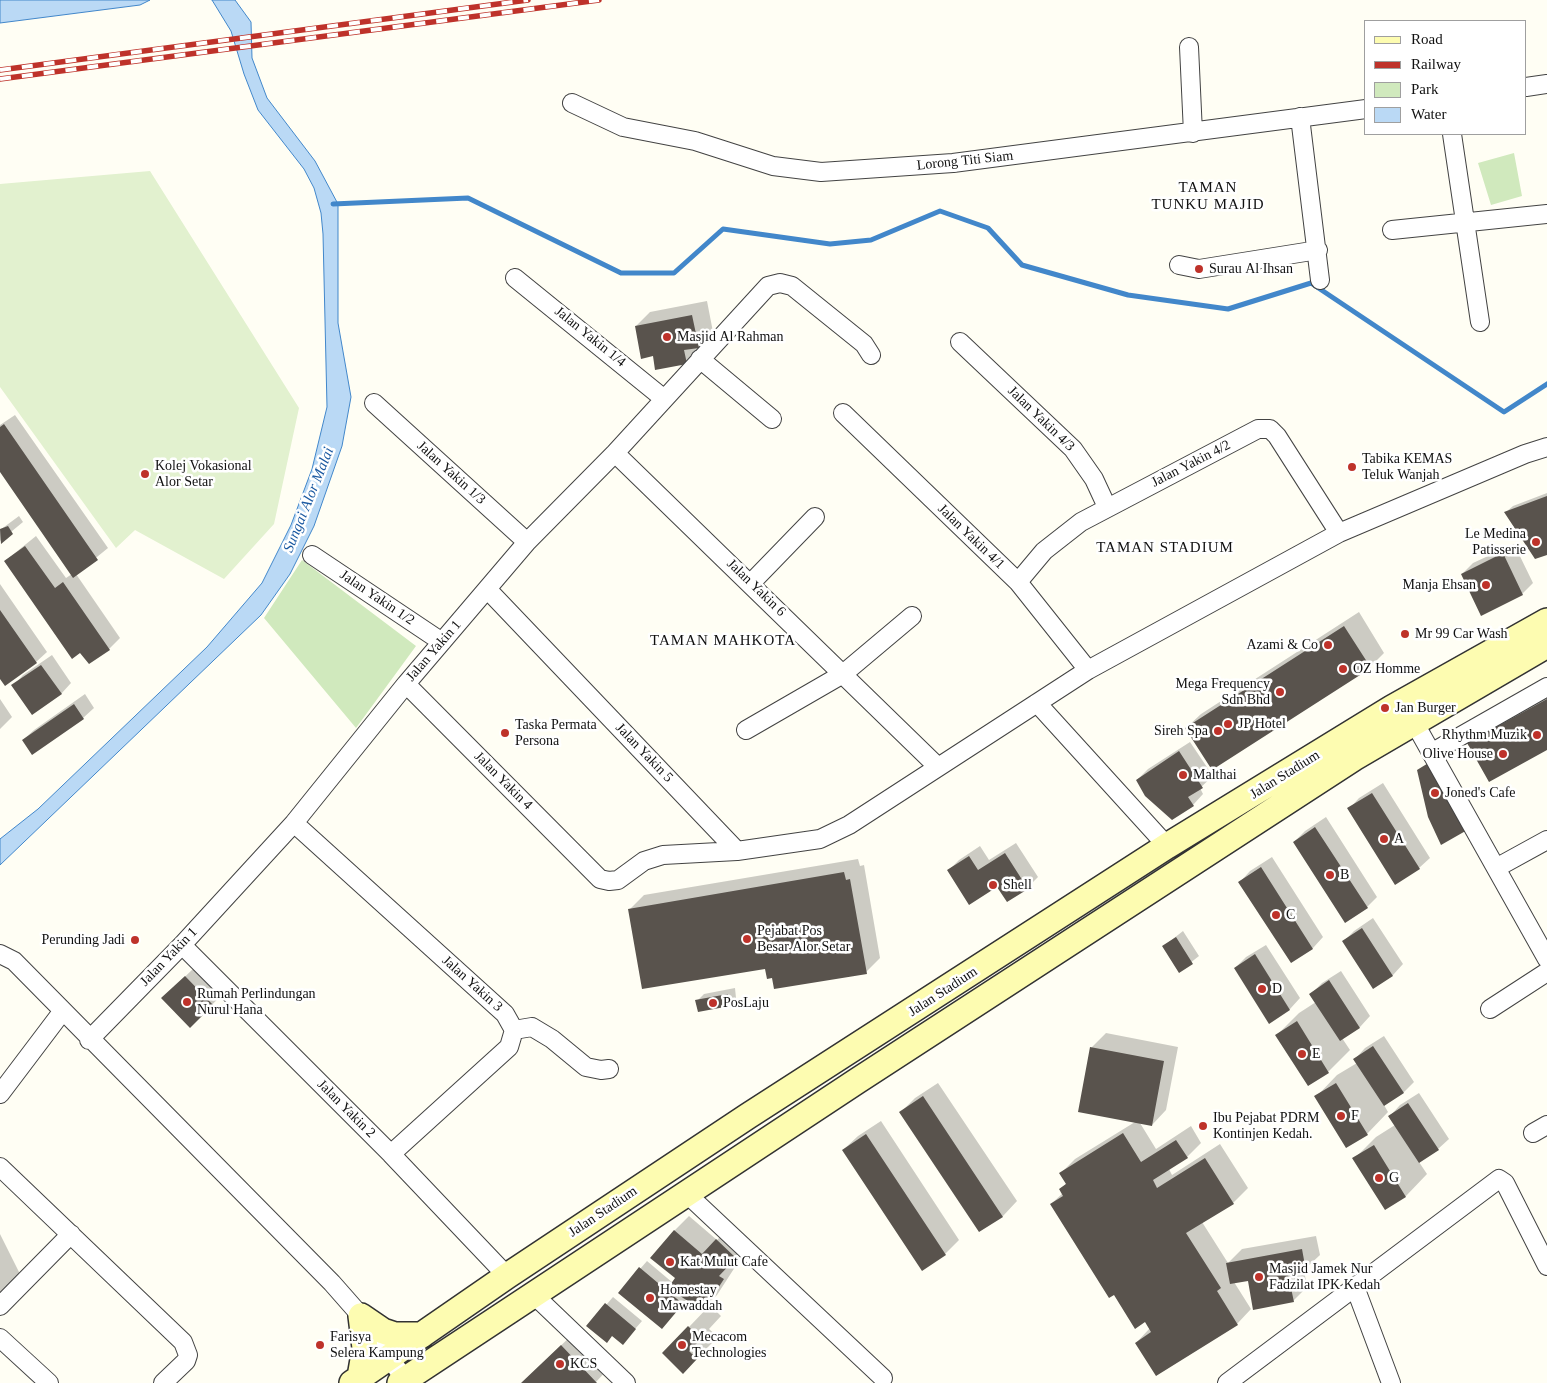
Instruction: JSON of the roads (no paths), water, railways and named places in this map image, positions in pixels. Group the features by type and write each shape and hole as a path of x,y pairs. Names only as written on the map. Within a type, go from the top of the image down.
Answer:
{"main road":[{"name":"Jalan Stadium","path":"356,1380 507,1276 748,1116 1167,846 1392,708 1547,621"},
{"name":"Jalan Stadium","path":"403,1381 686,1193 1338,769 1414,722 1547,645"},
{"path":"361,1316 383,1331 395,1335 422,1335"},
{"path":"356,1380 365,1348 361,1316"}],"street":[{"path":"1189,47 1193,132"},
{"path":"1527,87 1547,84"},
{"name":"Lorong Titi Siam","path":"572,103 623,127 695,141 773,166 821,172 953,164 1364,109"},
{"path":"1300,117 1318,250 1320,280"},
{"path":"1452,135 1480,322"},
{"path":"1392,230 1547,214"},
{"path":"1179,265 1199,269 1318,250"},
{"name":"Jalan Yakin 1/4","path":"515,278 663,398"},
{"name":"Jalan Yakin 1","path":"89,1040 182,945 294,823 406,684 528,542 615,453 663,398 768,286 780,283 792,286 864,344 871,355"},
{"name":"Jalan Yakin 4/3","path":"960,342 1073,449 1094,479 1107,507"},
{"path":"700,359 772,419"},
{"name":"Jalan Yakin 1/3","path":"374,403 528,542"},
{"name":"Jalan Yakin 4/1","path":"843,413 1018,582 1088,670"},
{"name":"Jalan Yakin 4/2","path":"1018,582 1060,537 1107,507 1258,429 1270,429 1278,436 1339,532"},
{"path":"737,850 820,839 834,833 1088,670 1339,532 1516,458 1547,447"},
{"name":"Jalan Yakin 6","path":"615,453 751,583 938,767"},
{"path":"751,583 815,517"},
{"name":"Jalan Yakin 1/2","path":"312,555 442,642"},
{"name":"Jalan Yakin 5","path":"488,590 737,850"},
{"path":"746,730 843,674 912,616"},
{"name":"Jalan Yakin 4","path":"406,684 600,879 618,880 644,861 663,855 737,850"},
{"path":"1431,753 1547,687"},
{"path":"1036,703 1167,846"},
{"path":"1414,722 1547,960"},
{"name":"Jalan Yakin 3","path":"294,823 505,1014 514,1030"},
{"path":"1496,868 1547,840"},
{"name":"Jalan Yakin 2","path":"182,945 391,1154 507,1276"},
{"path":"0,954 14,961 89,1040 332,1283 361,1316 403,1381"},
{"path":"1490,1009 1547,972"},
{"path":"0,1094 62,1012"},
{"path":"391,1154 509,1047 514,1030 532,1027 552,1039 586,1067 601,1070 609,1069"},
{"path":"0,1167 183,1342 188,1355 186,1360 164,1383"},
{"path":"1227,1383 1501,1178 1547,1266"},
{"path":"686,1193 883,1378"},
{"path":"0,1306 71,1234"},
{"path":"1354,1287 1391,1383"},
{"path":"533,1294 626,1383"},
{"path":"0,1338 48,1383"}],"water":[{"path":"0,0 150,0 140,5 0,23"},
{"name":"Sungai Alor Malai","path":"212,0 235,0 251,22 252,58 267,98 315,161 338,204 338,323 351,397 342,446 314,526 290,574 261,615 0,865 0,839 38,809 207,647 262,583 291,525 312,469 327,407 321,213 314,188 304,169 258,110 244,74 231,31"}],"waterway":[{"path":"333,204 468,198 621,273 674,273 723,229 830,244 871,240 940,211 988,228 1022,265 1128,295 1228,309 1311,283 1504,412 1547,384"}],"railway":[{"path":"0,70 528,0"},
{"path":"0,79 599,0"}],"place":[{"name":"Surau Al Ihsan","path":"1199,269"},
{"name":"Masjid Al Rahman","path":"667,337"},
{"name":"Tabika KEMAS Teluk Wanjah","path":"1352,467"},
{"name":"Kolej Vokasional Alor Setar","path":"145,474"},
{"name":"Le Medina Patisserie","path":"1536,542"},
{"name":"Manja Ehsan","path":"1486,585"},
{"name":"Mr 99 Car Wash","path":"1405,634"},
{"name":"Azami & Co","path":"1328,645"},
{"name":"OZ Homme","path":"1343,669"},
{"name":"Mega Frequency Sdn Bhd","path":"1280,692"},
{"name":"Jan Burger","path":"1385,708"},
{"name":"JP Hotel","path":"1228,724"},
{"name":"Sireh Spa","path":"1218,731"},
{"name":"Taska Permata Persona","path":"505,733"},
{"name":"Rhythm Muzik","path":"1537,735"},
{"name":"Olive House","path":"1503,754"},
{"name":"Malthai","path":"1183,775"},
{"name":"Joned's Cafe","path":"1435,793"},
{"name":"A","path":"1384,839"},
{"name":"B","path":"1330,875"},
{"name":"Shell","path":"993,885"},
{"name":"C","path":"1276,915"},
{"name":"Pejabat Pos Besar Alor Setar","path":"747,939"},
{"name":"Perunding Jadi","path":"135,940"},
{"name":"D","path":"1262,989"},
{"name":"Rumah Perlindungan Nurul Hana","path":"187,1002"},
{"name":"PosLaju","path":"713,1003"},
{"name":"E","path":"1302,1054"},
{"name":"F","path":"1341,1116"},
{"name":"Ibu Pejabat PDRM Kontinjen Kedah.","path":"1203,1126"},
{"name":"G","path":"1379,1178"},
{"name":"Kat Mulut Cafe","path":"670,1262"},
{"name":"Masjid Jamek Nur Fadzilat IPK Kedah","path":"1259,1277"},
{"name":"Homestay Mawaddah","path":"650,1298"},
{"name":"Farisya Selera Kampung","path":"320,1345"},
{"name":"Mecacom Technologies","path":"682,1345"},
{"name":"KCS","path":"560,1364"}],"district":[{"name":"TAMAN TUNKU MAJID","path":"1208,196"},
{"name":"TAMAN STADIUM","path":"1165,548"},
{"name":"TAMAN MAHKOTA","path":"723,641"}]}
